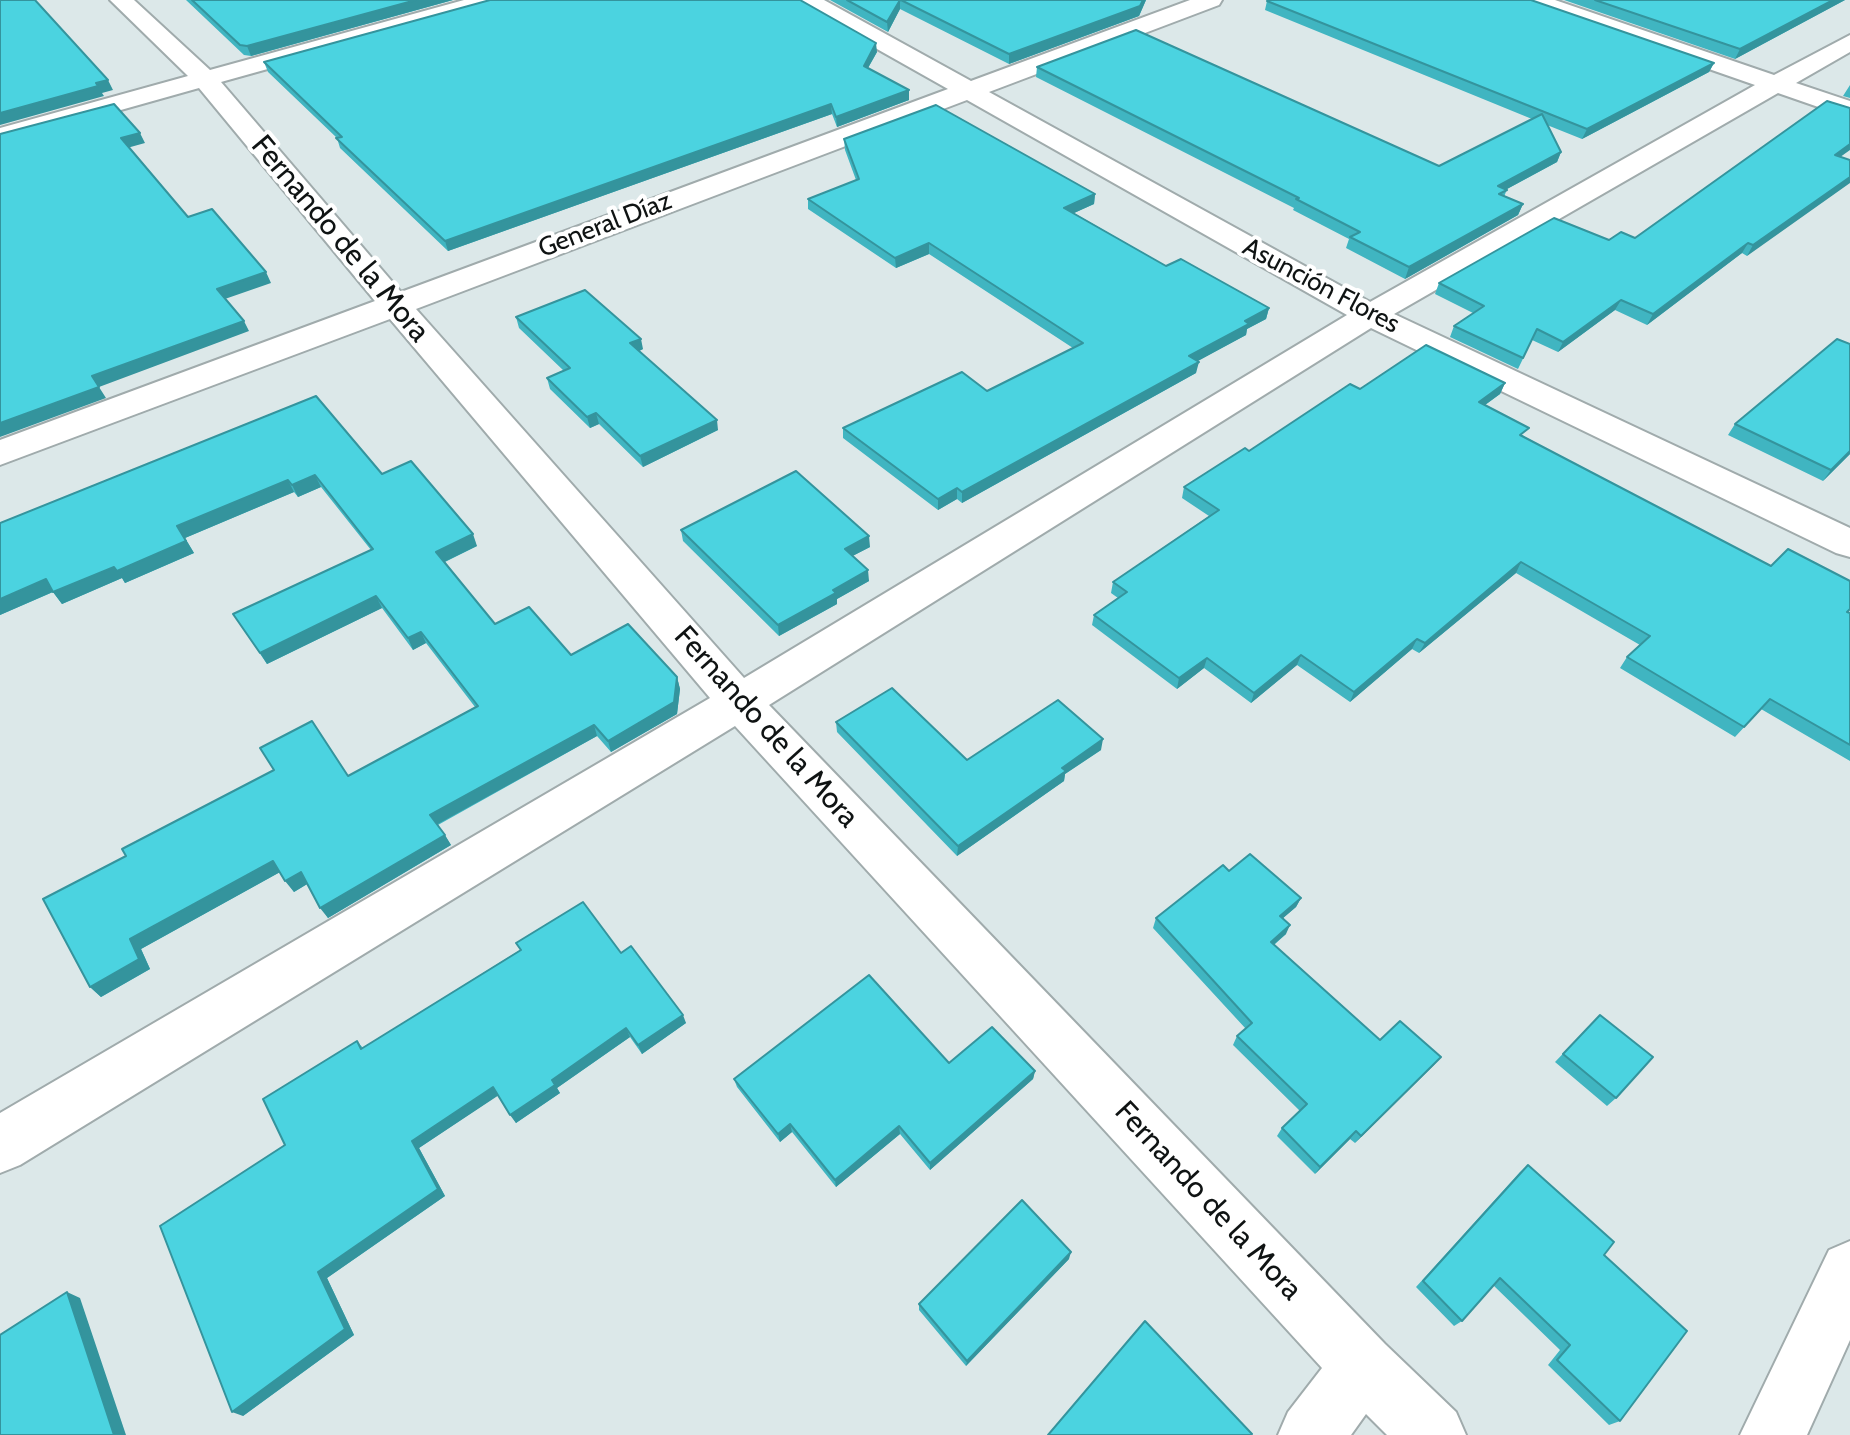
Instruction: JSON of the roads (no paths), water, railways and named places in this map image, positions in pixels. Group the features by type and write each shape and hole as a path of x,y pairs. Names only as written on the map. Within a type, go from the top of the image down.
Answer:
{"street":[{"name":"Fernando de la Mora","path":"121,0 205,79 395,305 739,702 1363,1366 1433,1435"},
{"path":"0,136 489,0"},
{"name":"Asunción Flores","path":"807,0 1370,315 1850,544"},
{"name":"General Díaz","path":"0,453 1211,0"},
{"path":"1533,0 1850,110"},
{"path":"0,1145 739,702 1370,315 1850,42"},
{"path":"1773,1435 1850,1271"},
{"path":"1311,1435 1363,1366"}]}
